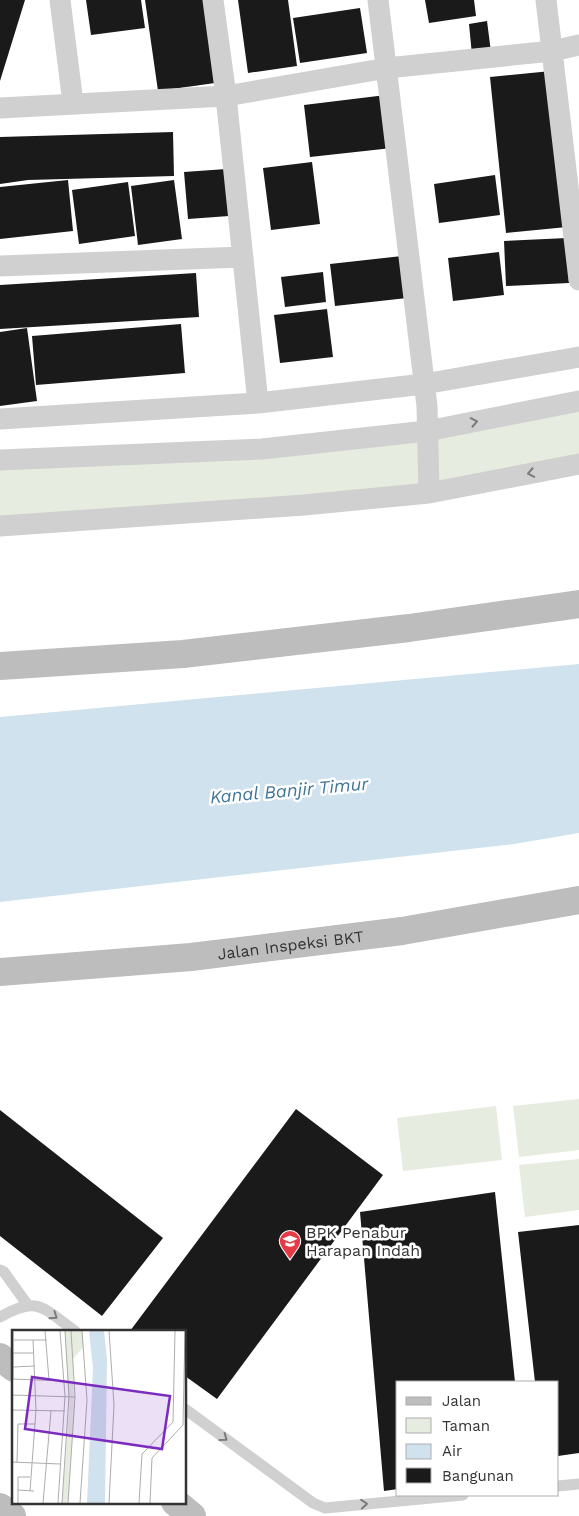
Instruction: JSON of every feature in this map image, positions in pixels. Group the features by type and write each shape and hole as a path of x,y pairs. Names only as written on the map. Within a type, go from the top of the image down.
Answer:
{"street":[{"path":"60,0 73,103"},
{"path":"213,0 226,96 258,403"},
{"path":"378,0 388,68 427,406 429,493"},
{"path":"546,0 552,51 574,185 579,280"},
{"path":"0,108 226,96 388,68 552,51 579,45"},
{"path":"0,266 243,257"},
{"path":"0,419 258,403 424,384 579,357"},
{"path":"0,460 262,449 427,431 579,401"},
{"path":"0,526 304,505 429,493 579,464"},
{"path":"0,666 182,654 409,628 579,604"},
{"name":"Jalan Inspeksi BKT","path":"0,972 191,957 402,931 579,900"},
{"path":"0,1357 12,1366"},
{"path":"177,1504 192,1516"},
{"path":"0,1507 12,1516"}],"lane":[{"path":"0,1270 4,1272 27,1304"},
{"path":"0,1317 27,1304 40,1306 74,1330"},
{"path":"186,1410 325,1512 455,1496"},
{"path":"559,1486 579,1484"}],"green space":[{"path":"579,406 579,460 304,505 0,526 0,460 262,449"},
{"path":"579,1099 579,1150 519,1157 513,1106"},
{"path":"496,1106 502,1160 403,1171 397,1118"},
{"path":"579,1159 579,1210 525,1217 519,1165"}],"water":[{"name":"Kanal Banjir Timur","path":"579,664 579,833 514,844 0,902 0,717"}],"building":[{"path":"0,0 25,0 0,81"},
{"path":"86,0 141,0 145,28 91,35"},
{"path":"145,0 203,0 215,83 158,91"},
{"path":"238,0 288,0 297,66 248,73"},
{"path":"425,0 474,0 476,16 429,23"},
{"path":"360,8 367,53 300,63 293,18"},
{"path":"487,21 491,52 472,55 469,24"},
{"path":"551,71 567,227 506,233 490,77"},
{"path":"386,95 392,148 310,157 304,105"},
{"path":"173,132 174,176 28,180 0,184 0,137"},
{"path":"312,162 320,224 271,230 263,168"},
{"path":"226,169 229,216 188,219 184,172"},
{"path":"495,175 500,215 439,223 434,184"},
{"path":"68,180 73,231 0,239 0,187"},
{"path":"174,180 182,239 138,245 131,186"},
{"path":"128,182 135,236 79,244 72,190"},
{"path":"567,238 569,283 506,286 504,241"},
{"path":"499,252 504,295 453,301 448,258"},
{"path":"402,256 407,298 335,306 330,264"},
{"path":"323,272 326,302 285,307 281,277"},
{"path":"196,273 199,317 0,329 0,285"},
{"path":"327,309 333,357 280,363 274,315"},
{"path":"181,324 185,373 36,385 32,336"},
{"path":"27,328 37,401 0,406 0,332"},
{"path":"296,1109 383,1175 217,1399 186,1377 186,1330 131,1330"},
{"path":"0,1110 163,1238 102,1316 0,1236"},
{"path":"495,1192 515,1381 396,1381 396,1489 384,1491 360,1212"},
{"path":"579,1225 579,1453 559,1456 559,1381 535,1381 518,1232"}],"place":[{"name":"BPK Penabur Harapan Indah","path":"290,1260"}]}
